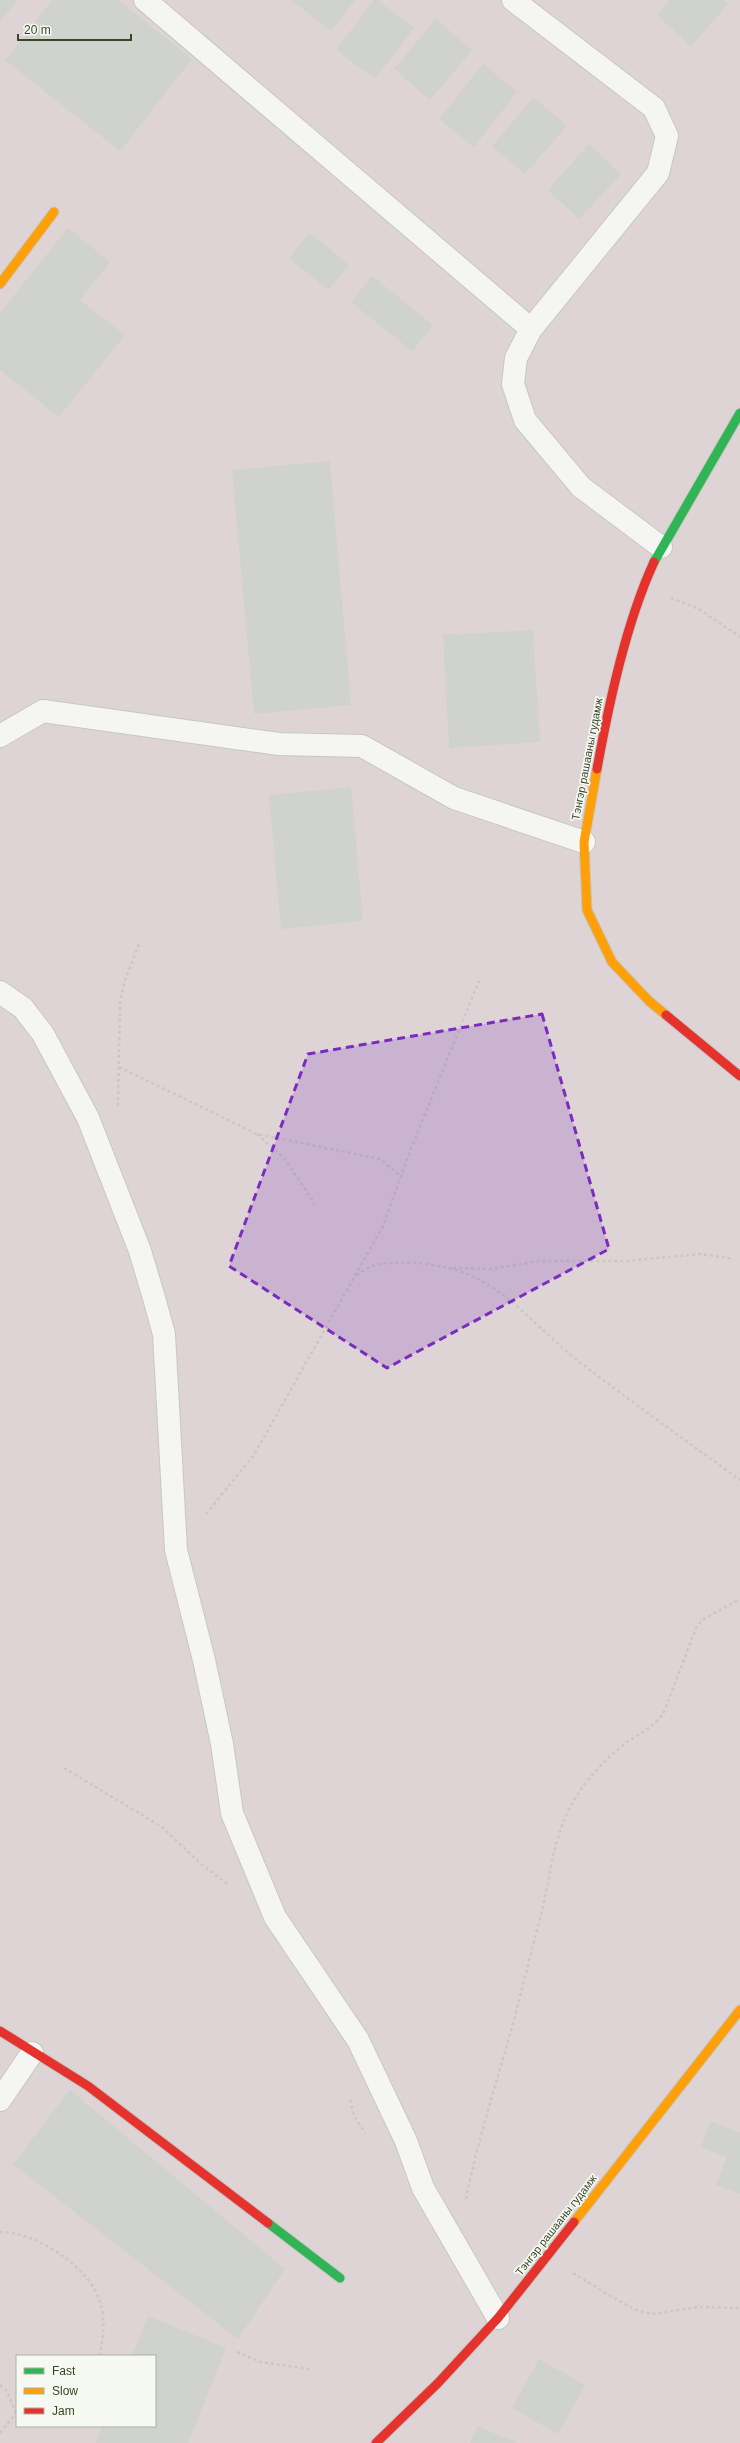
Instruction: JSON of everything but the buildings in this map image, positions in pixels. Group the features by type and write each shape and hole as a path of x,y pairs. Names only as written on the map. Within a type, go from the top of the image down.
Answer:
{"street":[{"path":"0,284 54,212"},
{"name":"Тэнгэр рашааны гудамж","path":"740,413 661,547 642,588 607,714 584,842 587,910 612,962 650,1001 740,1076"},
{"name":"Тэнгэр рашааны гудамж","path":"376,2443 438,2383 498,2318 740,2010"},
{"path":"0,2031 32,2053 88,2086 340,2278"}],"lane":[{"path":"145,0 531,329"},
{"path":"512,0 654,108 667,136 658,173 531,329 516,358 513,384 526,420 581,487 661,547"},
{"path":"0,736 43,711 279,744 362,746 454,798 584,842"},
{"path":"0,992 23,1008 43,1034 88,1118 140,1251 164,1334 176,1550 206,1668 222,1744 232,1813 257,1876 275,1916 358,2040 406,2141 423,2188 498,2318"},
{"path":"0,2100 32,2053"}],"path":[{"path":"642,588 699,609 740,637"},
{"path":"118,1109 120,1003 124,983 139,944"},
{"path":"176,1550 254,1455 383,1226 479,981"},
{"path":"119,1068 257,1134 380,1159 402,1177"},
{"path":"257,1134 284,1158 315,1204"},
{"path":"355,1275 375,1266 394,1263 447,1268 491,1269 539,1261 623,1261 701,1254 734,1259"},
{"path":"447,1268 462,1272 493,1289 576,1359 740,1480"},
{"path":"465,2206 487,2110 520,2000 543,1906 552,1855 559,1832 577,1796 591,1776 614,1754 656,1723 664,1712 696,1628 702,1620 740,1599"},
{"path":"64,1768 162,1827 201,1864 234,1889"},
{"path":"0,2232 9,2232 34,2239 66,2257 85,2278 100,2300 104,2326 100,2355"},
{"path":"547,2256 617,2300 641,2311 652,2314 700,2307 740,2308"},
{"path":"237,2352 261,2362 309,2369"},
{"path":"0,2385 6,2390 16,2410"},
{"path":"0,2433 16,2413"}],"highlighted area":[{"path":"542,1014 609,1249 387,1368 229,1266 308,1054"}],"shaded area":[{"path":"0,0 740,0 740,2443 0,2443"}],"traffic: fast":[{"path":"654,562 740,413"},
{"path":"268,2223 340,2278"}],"traffic: slow":[{"path":"0,284 54,212"},
{"path":"597,769 584,842 587,910 612,962 649,1001 666,1015"},
{"path":"574,2222 740,2010"}],"traffic: jam":[{"path":"597,769 607,717 627,637 635,611 654,562"},
{"path":"666,1015 740,1076"},
{"path":"0,2031 88,2086 268,2223"},
{"path":"376,2443 438,2383 498,2318 574,2222"}]}
